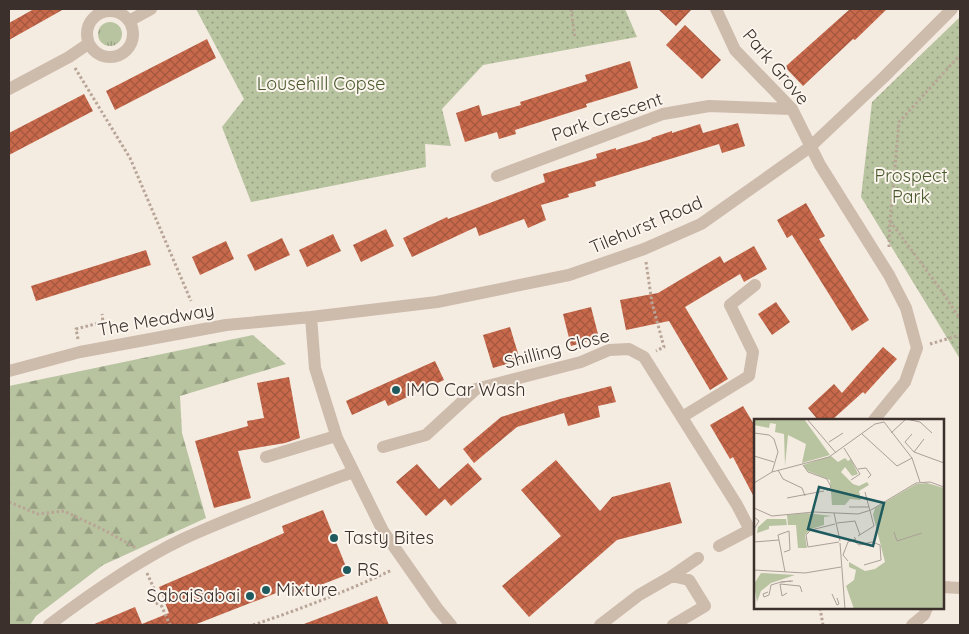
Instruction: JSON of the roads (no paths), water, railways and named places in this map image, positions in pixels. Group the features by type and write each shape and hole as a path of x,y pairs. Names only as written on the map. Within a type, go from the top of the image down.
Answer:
{"street":[{"path":"129,21 151,9"},
{"name":"Park Grove","path":"716,9 735,50 792,109 810,147 906,308 917,348 905,382 875,419"},
{"name":"Tilehurst Road","path":"311,317 437,302 569,275 644,249 701,224 810,147 952,9"},
{"path":"101,12 116,12 124,15 129,21 133,36 131,44 120,55 106,58 98,55 88,44 86,37 87,29 94,16 101,12"},
{"path":"9,89 69,57 88,44"},
{"name":"Park Crescent","path":"497,176 663,114 708,106 792,109"},
{"path":"719,546 753,529 682,417 748,376 753,352 730,305 755,286"},
{"path":"311,317 315,368 336,436 352,472 383,531 451,625"},
{"name":"The Meadway","path":"9,371 80,352 226,325 311,317"},
{"name":"Shilling Close","path":"383,447 426,435 476,388 581,362 609,350 629,349 644,357 682,417"},
{"path":"266,457 336,436"},
{"path":"49,625 141,562 182,540 270,503 352,472"},
{"path":"600,625 639,595 698,558"},
{"path":"672,576 688,580 705,606 674,625"},
{"path":"944,587 960,588"},
{"path":"912,625 924,615 927,609"}],"place":[{"name":"IMO Car Wash","path":"396,390"},
{"name":"Tasty Bites","path":"334,538"},
{"name":"RS","path":"347,570"},
{"name":"Mixture","path":"266,590"},
{"name":"SabaiSabai","path":"250,596"}],"park label":[{"name":"Lousehill Copse","path":"321,84"},
{"name":"Prospect Park","path":"911,186"}]}
